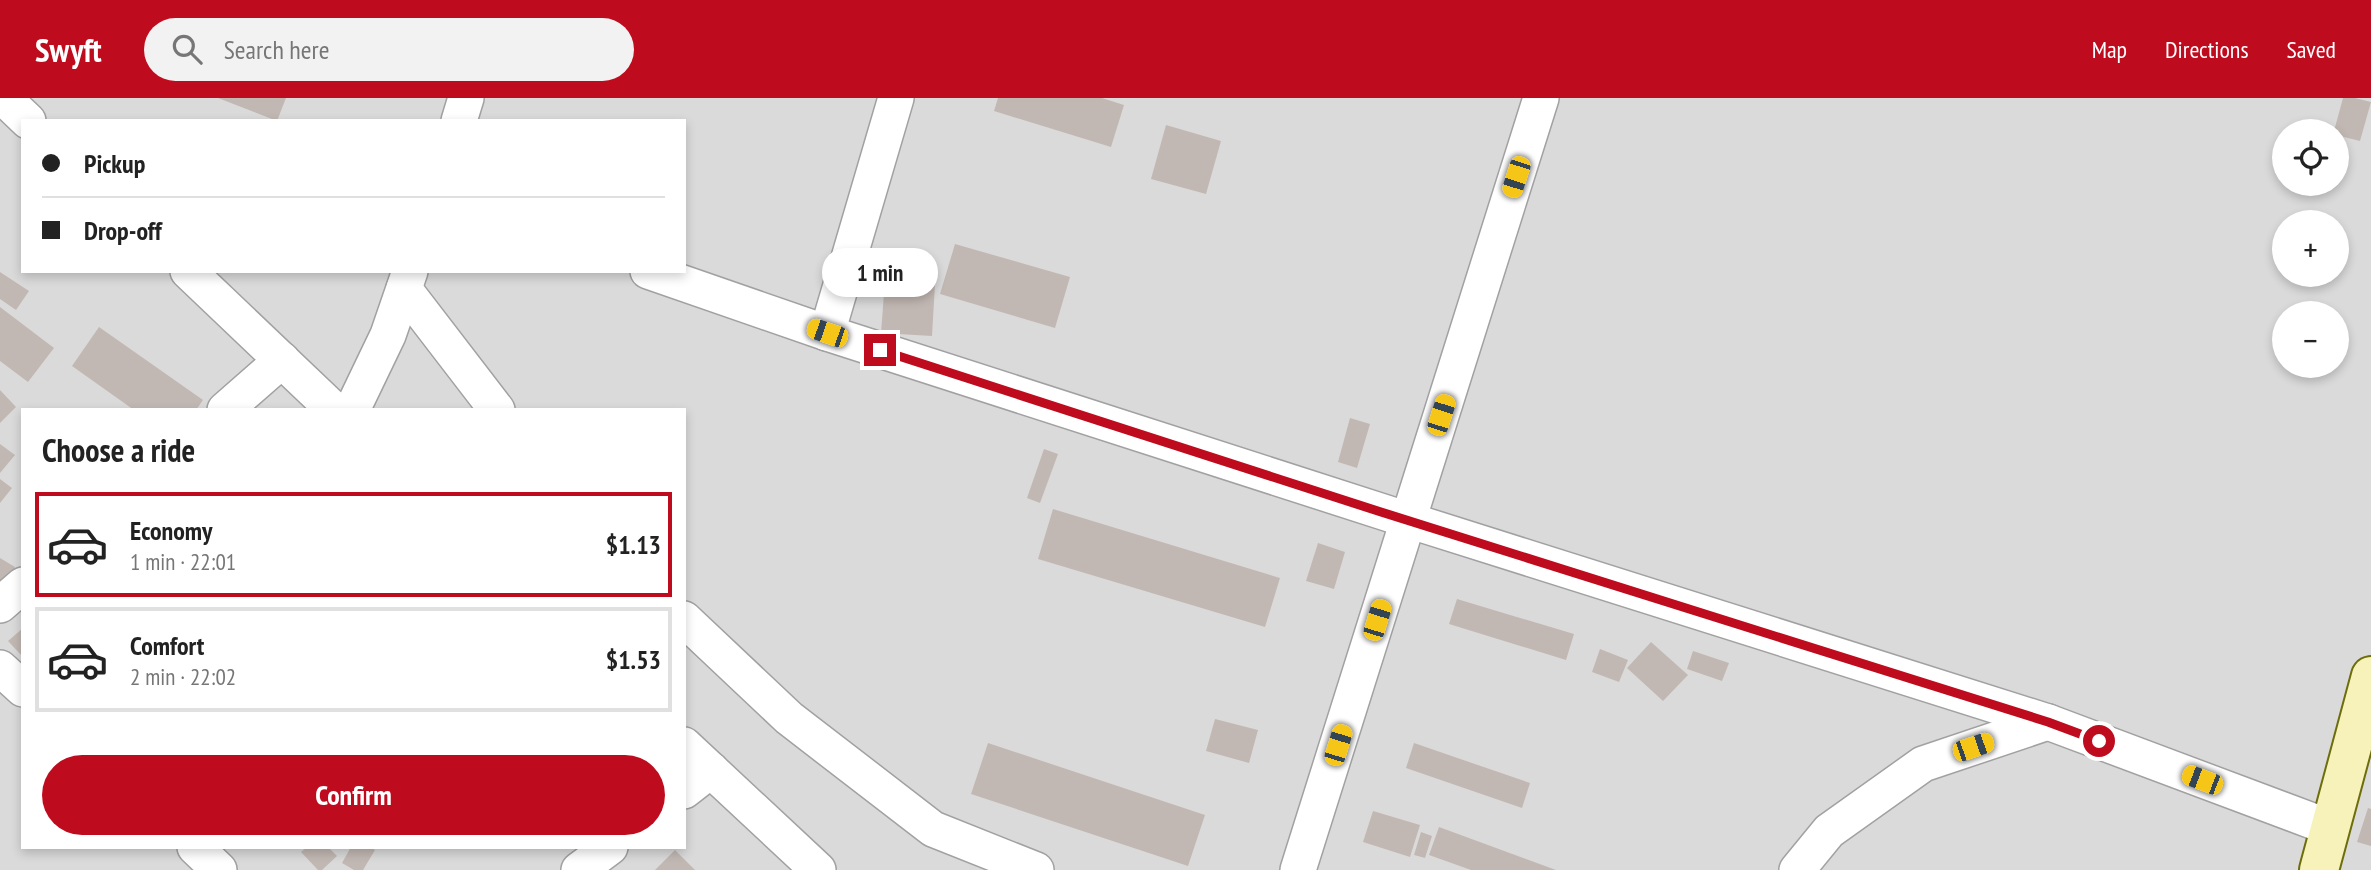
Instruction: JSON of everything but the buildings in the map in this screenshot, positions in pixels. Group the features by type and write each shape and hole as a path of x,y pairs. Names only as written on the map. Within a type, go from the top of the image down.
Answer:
{"main road":[{"path":"2319,870 2371,676"}],"street":[{"path":"4,98 26,119"},
{"path":"460,119 466,98"},
{"path":"827,333 896,98"},
{"path":"1298,870 1541,98"},
{"path":"190,273 332,408"},
{"path":"654,273 827,333 2048,722 2330,828"},
{"path":"353,408 388,335 407,280"},
{"path":"407,280 496,408"},
{"path":"227,408 282,360"},
{"path":"0,604 21,587"},
{"path":"686,621 789,718 933,829 1036,870"},
{"path":"0,668 21,687"},
{"path":"1797,870 1829,831 1923,764 2048,722"},
{"path":"686,750 698,780 818,870"},
{"path":"197,849 219,870"},
{"path":"579,870 607,849"}],"shaded area":[{"path":"0,98 2371,98 2371,870 0,870"}],"route":[{"path":"880,350 1381,512 2048,722 2099,741"}]}
